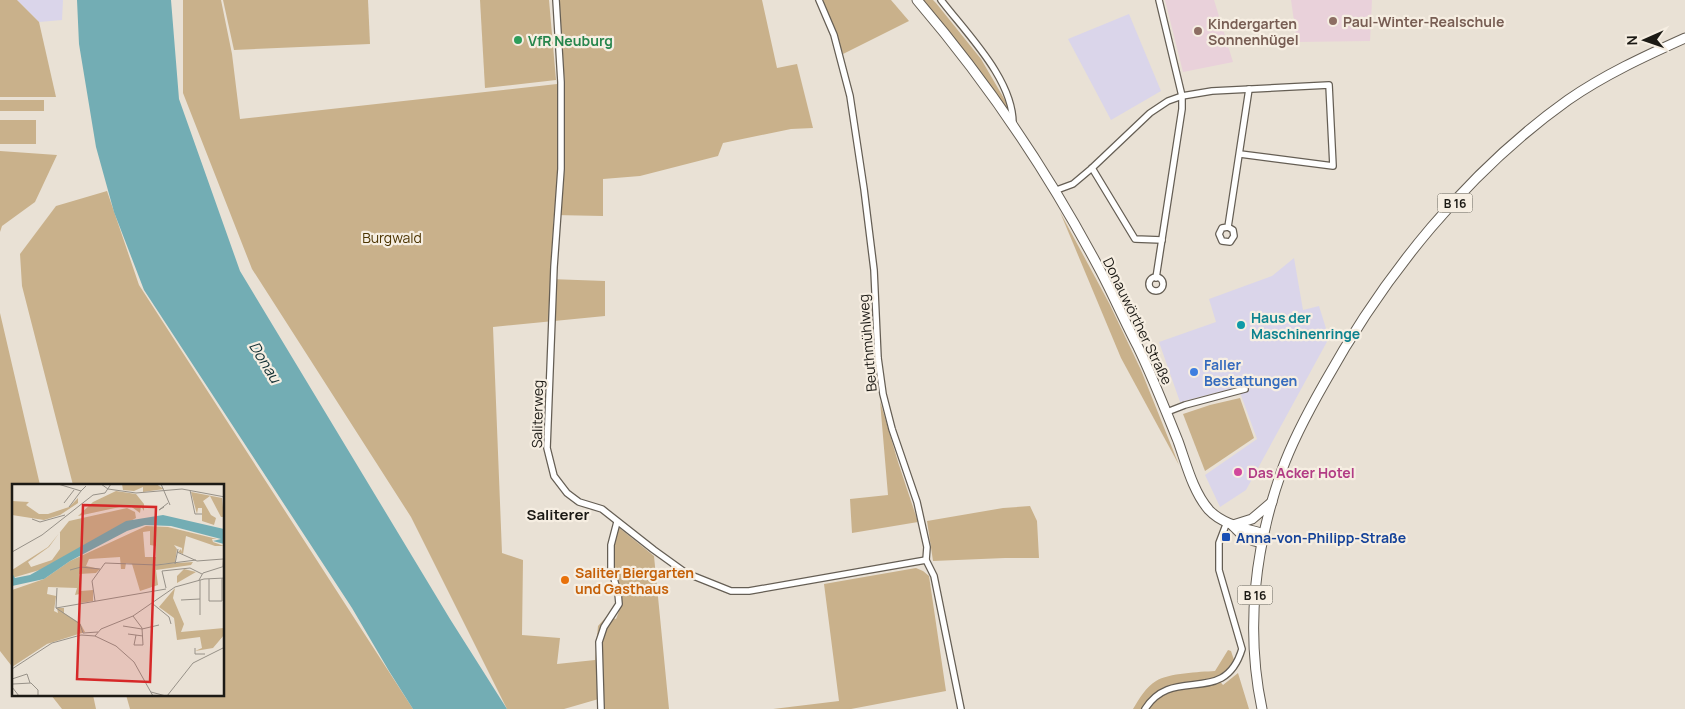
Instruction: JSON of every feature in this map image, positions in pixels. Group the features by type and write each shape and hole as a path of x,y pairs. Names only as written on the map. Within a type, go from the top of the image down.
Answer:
{"main road":[{"name":"Donauwörther Straße","path":"917,0 982,82 1013,126 1054,191 1101,272 1167,412 1197,492 1209,509 1230,524 1263,539"},
{"name":"B 16","path":"1262,709 1257,685 1253,646 1254,607 1263,539 1272,502 1295,438 1349,339 1398,269 1433,226 1496,160 1533,127 1570,99 1646,56 1685,38"},
{"path":"1230,524 1252,519 1272,502"}],"street":[{"name":"Saliterweg","path":"556,0 562,82 561,169 554,267 547,448 554,476 567,494 579,502 602,509 686,573 731,590 749,591 926,560"},
{"name":"Beuthmühlweg","path":"818,0 834,35 850,96 874,270 878,358 884,394 892,429 918,502 927,547 926,560 934,576 961,709"},
{"name":"Donauwörther Straße","path":"941,0 991,65 1010,99 1013,112 1013,126"},
{"path":"1156,278 1182,109 1182,96 1158,0"},
{"path":"1054,191 1072,184 1092,168 1150,113 1168,101 1182,96 1212,91 1329,85 1333,166 1240,154"},
{"path":"1228,227 1250,89"},
{"path":"1092,168 1135,238 1162,240"},
{"path":"1167,412 1185,405 1245,389"},
{"path":"601,709 599,642 604,627 619,604 611,568 611,545 617,522"},
{"path":"1145,709 1151,700 1163,691 1174,687 1217,681 1232,670 1238,662 1242,649 1219,570 1219,543 1230,524"}],"shaded area":[{"path":"17,0 63,0 62,20 39,22"},
{"name":"Kindergarten Sonnenhügel","path":"1165,0 1214,0 1233,62 1183,72"},
{"name":"Paul-Winter-Realschule","path":"1291,0 1372,0 1370,41 1297,42"},
{"path":"1129,14 1161,91 1111,120 1068,39"},
{"path":"1294,258 1303,310 1319,306 1329,338 1246,490 1220,507 1205,475 1257,439 1238,387 1180,402 1159,342 1216,322 1209,299 1272,276"}],"green space":[{"path":"0,0 17,0 39,22 56,97 0,97"},
{"name":"Burgwald","path":"183,0 221,0 232,54 240,119 557,84 559,86 565,85 558,0 762,0 777,68 797,64 813,128 791,129 723,143 718,156 640,176 603,179 603,216 554,215 550,279 605,281 605,316 493,327 502,553 523,560 522,635 560,638 557,664 595,660 598,626 607,616 616,619 621,604 614,565 617,526 654,556 669,709 605,709 602,698 564,709 507,709 411,517 252,269 183,93"},
{"path":"223,0 368,0 370,44 234,50"},
{"name":"VfR Neuburg","path":"480,0 549,0 556,80 485,88"},
{"path":"823,0 891,0 909,21 843,54"},
{"path":"922,0 933,0 936,3 981,59 1009,107 1006,110 975,67"},
{"path":"0,100 44,100 44,111 0,111"},
{"path":"0,120 36,120 36,144 0,144"},
{"path":"0,151 57,155 35,202 2,226 0,232"},
{"path":"107,191 139,285 413,709 130,709 126,696 225,696 225,484 73,484 22,286 20,254 56,206"},
{"path":"1060,212 1109,303 1141,370 1179,465 1121,358"},
{"path":"0,313 40,484 12,484 12,666 0,651"},
{"path":"1240,398 1254,438 1205,471 1183,414"},
{"path":"880,401 918,522 852,533 850,499 888,495"},
{"path":"1030,506 1037,521 1039,558 933,561 927,521 1003,508"},
{"path":"916,568 929,576 946,691 851,709 773,709 839,701 824,584"},
{"path":"1228,650 1231,651 1234,660 1224,673 1217,678 1223,685 1238,673 1249,709 1133,709 1140,697 1156,681 1193,672 1215,671"},
{"path":"52,696 93,696 96,709 62,709"}],"water":[{"name":"Donau","path":"77,0 171,0 179,99 240,271 450,619 507,709 413,709 352,608 144,290 114,212 96,147 79,44"}],"place":[{"name":"Paul-Winter-Realschule","path":"1333,21"},
{"name":"Kindergarten Sonnenhügel","path":"1198,31"},
{"name":"VfR Neuburg","path":"518,40"},
{"name":"Haus der Maschinenringe","path":"1241,325"},
{"name":"Faller Bestattungen","path":"1194,372"},
{"name":"Das Acker Hotel","path":"1238,472"},
{"name":"Anna-von-Philipp-Straße","path":"1226,537"},
{"name":"Saliter Biergarten und Gasthaus","path":"565,580"}],"district":[{"name":"Saliterer","path":"558,514"}]}
